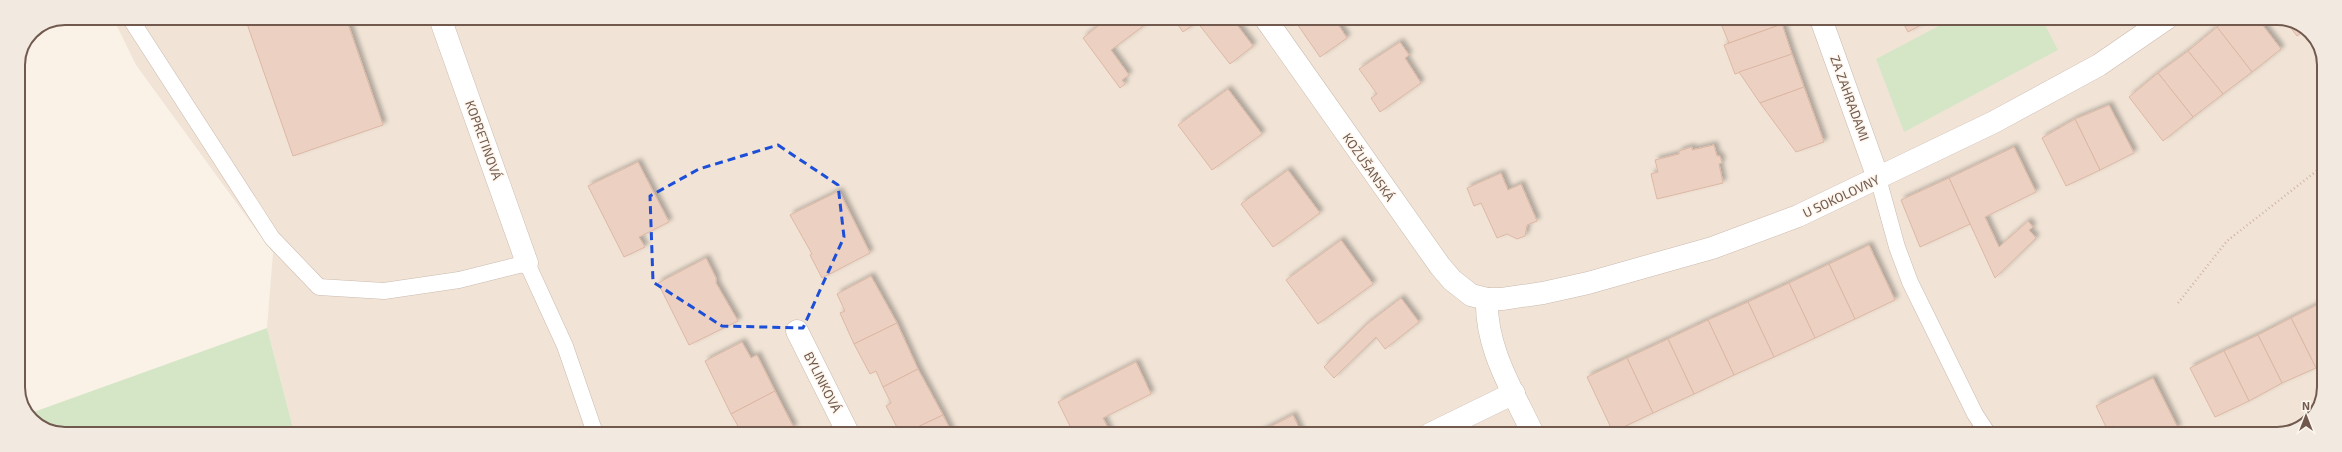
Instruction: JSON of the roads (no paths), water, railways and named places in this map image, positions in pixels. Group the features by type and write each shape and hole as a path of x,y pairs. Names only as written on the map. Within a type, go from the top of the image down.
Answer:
{"street":[{"name":"KOPRETINOVÁ","path":"442,25 527,263"},
{"name":"KOŽUŠANSKÁ","path":"1270,25 1440,266 1463,291 1471,295 1487,299"},
{"name":"ZA ZAHRADAMI","path":"1823,25 1878,178"},
{"name":"U SOKOLOVNY","path":"1487,299 1543,293 1672,261 1764,229 1878,178 1994,122 2099,66 2157,25"},
{"path":"1487,299 1489,334 1494,350 1530,427"},
{"name":"BYLINKOVÁ","path":"797,331 845,427"},
{"path":"1444,427 1514,392"}],"lane":[{"path":"135,25 272,238 319,287 384,291 459,280 527,263 565,346 593,427"},
{"path":"1878,178 1897,247 1910,282 1975,414 1983,427"}]}
